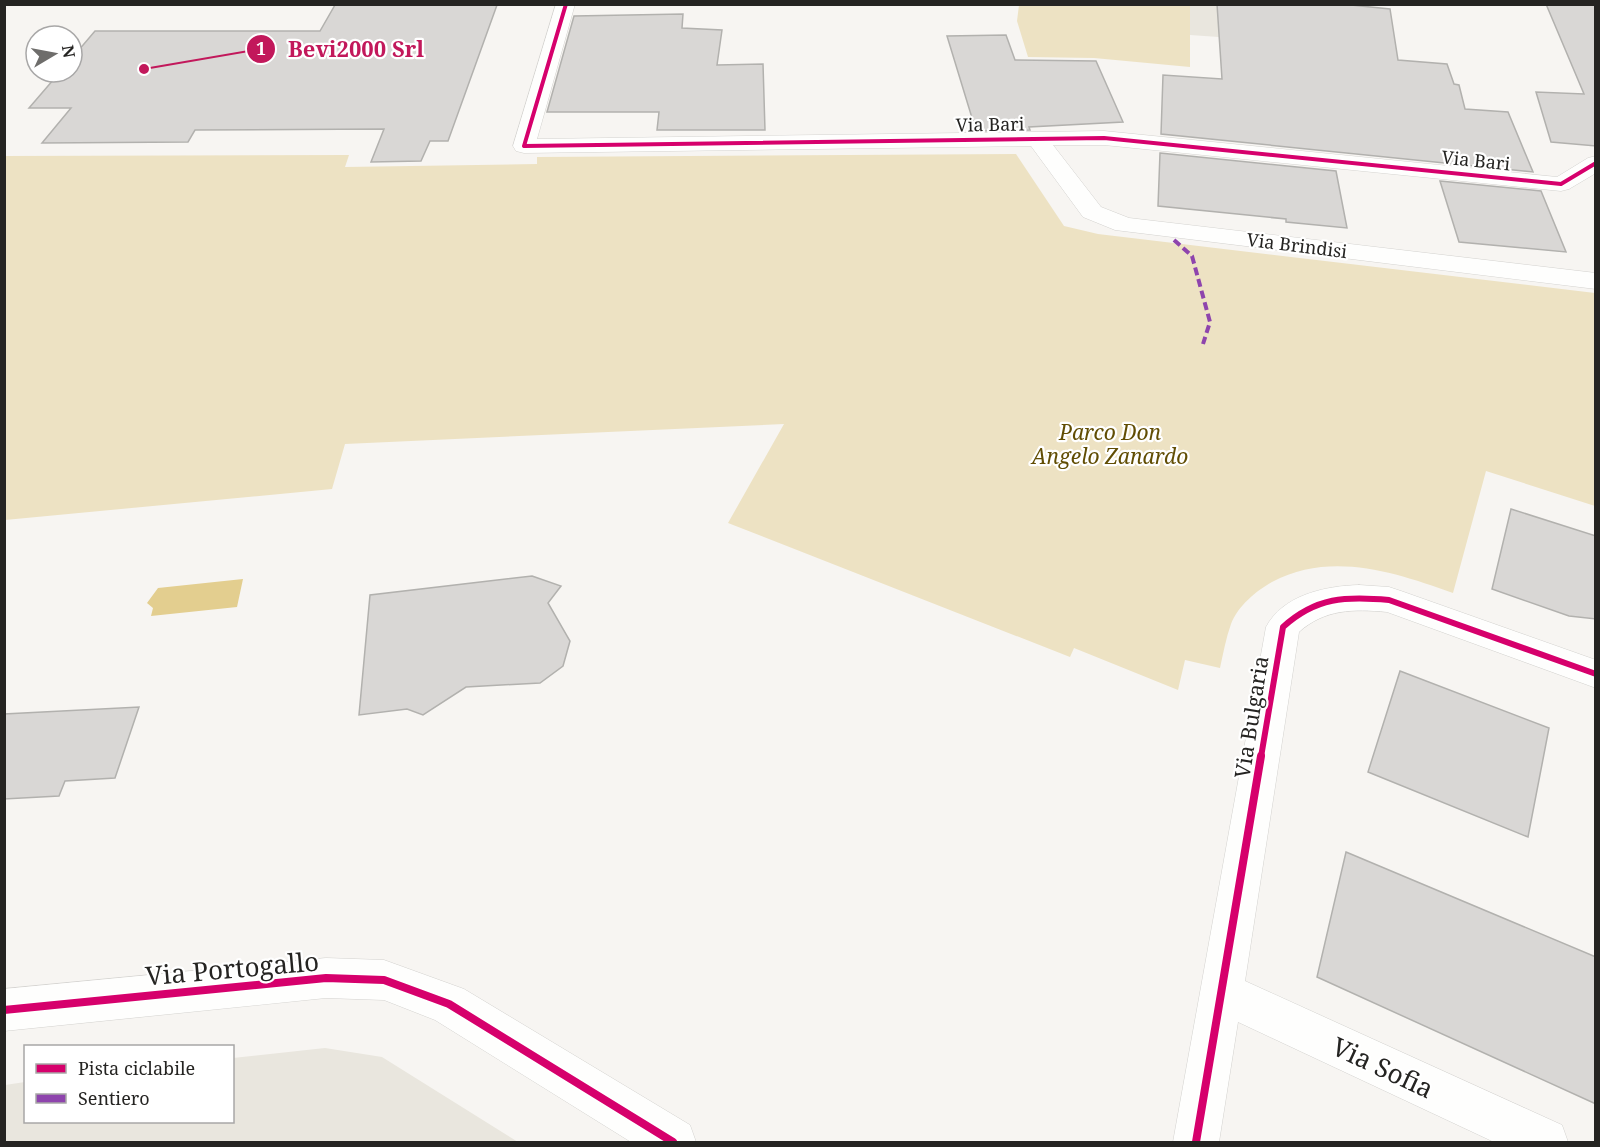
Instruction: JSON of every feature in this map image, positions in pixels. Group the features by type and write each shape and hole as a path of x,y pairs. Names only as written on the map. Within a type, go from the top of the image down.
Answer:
{"street":[{"name":"Via Bari","path":"566,4 524,146 1104,138 1561,184 1596,163"},
{"name":"Via Brindisi","path":"1037,139 1092,212 1124,225 1596,281"},
{"name":"Via Bulgaria","path":"1196,1143 1282,627 1297,613 1321,603 1354,596 1389,600 1596,674"},
{"name":"Via Portogallo","path":"4,1010 326,978 384,980 449,1004 672,1143"},
{"name":"Via Sofia","path":"1221,992 1545,1143"}],"shaded area":[{"path":"1190,5 1342,5 1330,45 1190,35"},
{"path":"243,579 237,607 151,616 153,608 147,603 158,588"},
{"path":"325,1048 382,1057 518,1142 5,1142 5,1085 24,1082 24,1123 234,1123 234,1058"}],"green space":[{"path":"1019,5 1190,5 1190,67 1094,58 1028,57 1017,21"},
{"name":"Parco Don Angelo Zanardo","path":"1016,154 1064,226 1098,234 1595,293 1595,506 1486,471 1453,593 1408,578 1362,568 1340,566 1294,573 1272,582 1254,594 1238,611 1229,629 1220,668 1185,660 1178,690 1074,648 1070,657 728,523 784,424 345,444 332,489 5,520 5,156 349,155 345,167 537,164 537,157"}],"building":[{"path":"1217,4 1341,4 1390,9 1398,60 1447,64 1454,84 1459,85 1465,109 1508,112 1533,172 1161,134 1163,75 1222,79"},
{"path":"1546,4 1596,4 1596,146 1551,142 1536,92 1584,94"},
{"path":"335,5 497,5 448,141 430,141 421,161 371,162 384,129 195,130 188,142 42,143 71,108 29,108 50,84 84,84 84,44 95,31 320,31"},
{"path":"683,14 682,28 722,30 717,65 763,64 765,130 657,130 659,112 547,112 574,16"},
{"path":"1006,35 1015,60 1096,61 1123,122 1029,127 1030,130 976,131 947,36"},
{"path":"1160,153 1336,171 1347,228 1286,222 1286,219 1158,206"},
{"path":"1440,181 1541,191 1566,252 1459,242"},
{"path":"1511,509 1596,536 1596,619 1569,616 1492,589"},
{"path":"532,576 561,586 548,603 570,641 563,666 540,683 466,687 423,715 407,709 359,715 370,595"},
{"path":"1400,671 1549,728 1528,837 1368,772"},
{"path":"139,707 115,778 65,781 59,796 4,799 4,714"},
{"path":"1346,852 1596,957 1596,1104 1317,977"}],"marked path":[{"path":"1174,240 1192,256 1210,322 1203,344"}],"cycle path":[{"path":"566,4 524,146 1104,138 1561,184 1596,163"},
{"path":"1196,1142 1283,627 1306,609 1332,600 1345,598 1389,600 1596,674"},
{"path":"4,1010 326,978 384,980 449,1004 673,1142"}],"place":[{"name":"Bevi2000 Srl","path":"144,69"}]}
